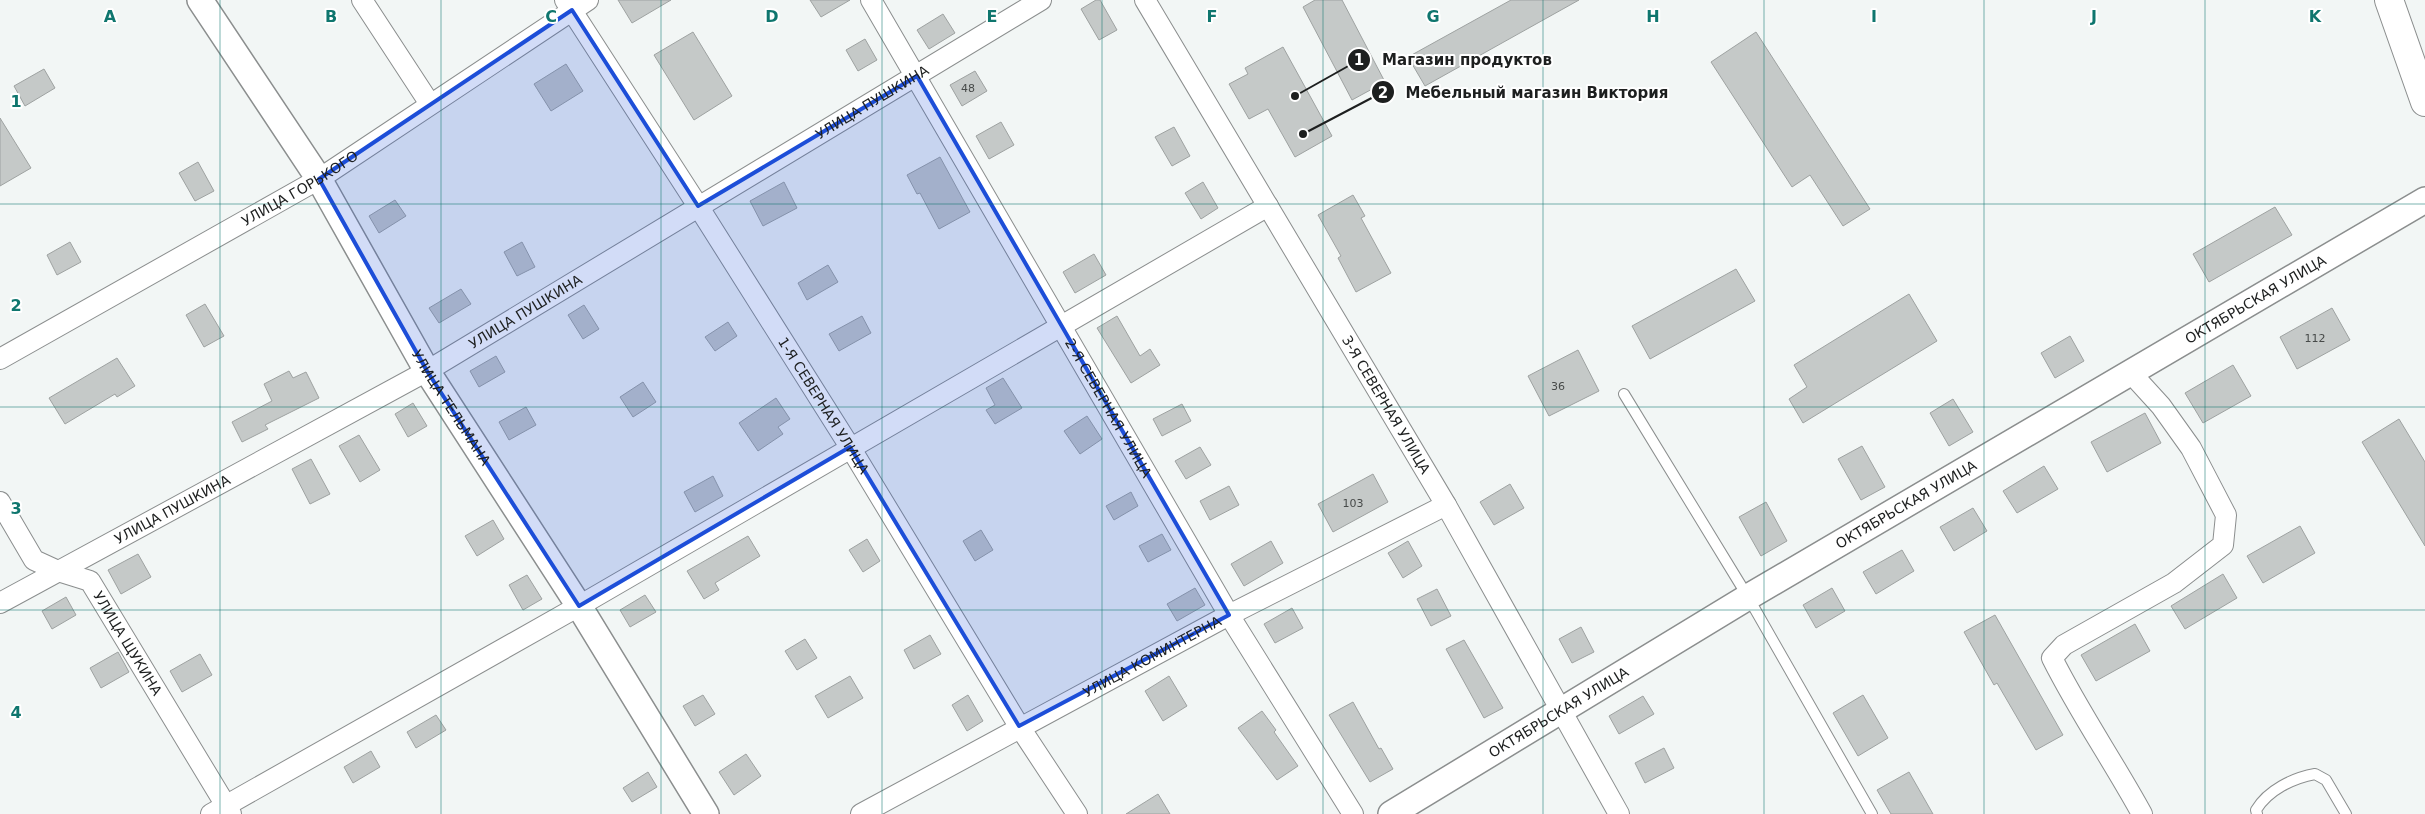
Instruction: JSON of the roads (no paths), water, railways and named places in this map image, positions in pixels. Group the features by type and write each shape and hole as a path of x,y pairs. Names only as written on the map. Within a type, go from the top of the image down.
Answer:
{"main road":[{"path":"2389,0 2425,102"}],"street":[{"name":"УЛИЦА ТЕЛЬМАНА","path":"200,0 319,179 427,371 579,606 706,814"},
{"path":"362,0 430,104"},
{"name":"2-Я СЕВЕРНАЯ УЛИЦА","path":"871,0 1063,326 1229,615 1353,814"},
{"name":"УЛИЦА ПУШКИНА","path":"0,603 427,371 1041,0"},
{"name":"3-Я СЕВЕРНАЯ УЛИЦА","path":"1145,0 1446,504 1619,814"},
{"name":"УЛИЦА ГОРЬКОГО","path":"0,359 319,179 575,3"},
{"name":"1-Я СЕВЕРНАЯ УЛИЦА","path":"575,3 1019,726 1077,814"},
{"name":"ОКТЯБРЬСКАЯ УЛИЦА","path":"1391,814 1748,597 2425,200"},
{"path":"223,811 1268,206"},
{"path":"2130,372 2160,406 2191,448 2226,515 2223,545 2174,583 2064,645 2052,658 2069,692 2120,773 2142,814"},
{"name":"УЛИЦА ЩУКИНА","path":"0,502 34,560 58,571 90,581 223,811"},
{"name":"УЛИЦА КОМИНТЕРНА","path":"861,814 1019,726 1229,615 1446,504"}],"lane":[{"path":"1624,394 1748,597 1872,814"},
{"path":"2257,814 2256,810 2262,800 2272,792 2301,776 2315,774 2326,780 2346,814"}],"place":[{"name":"Магазин продуктов","path":"1295,96"},
{"name":"Мебельный магазин Виктория","path":"1303,134"}]}
